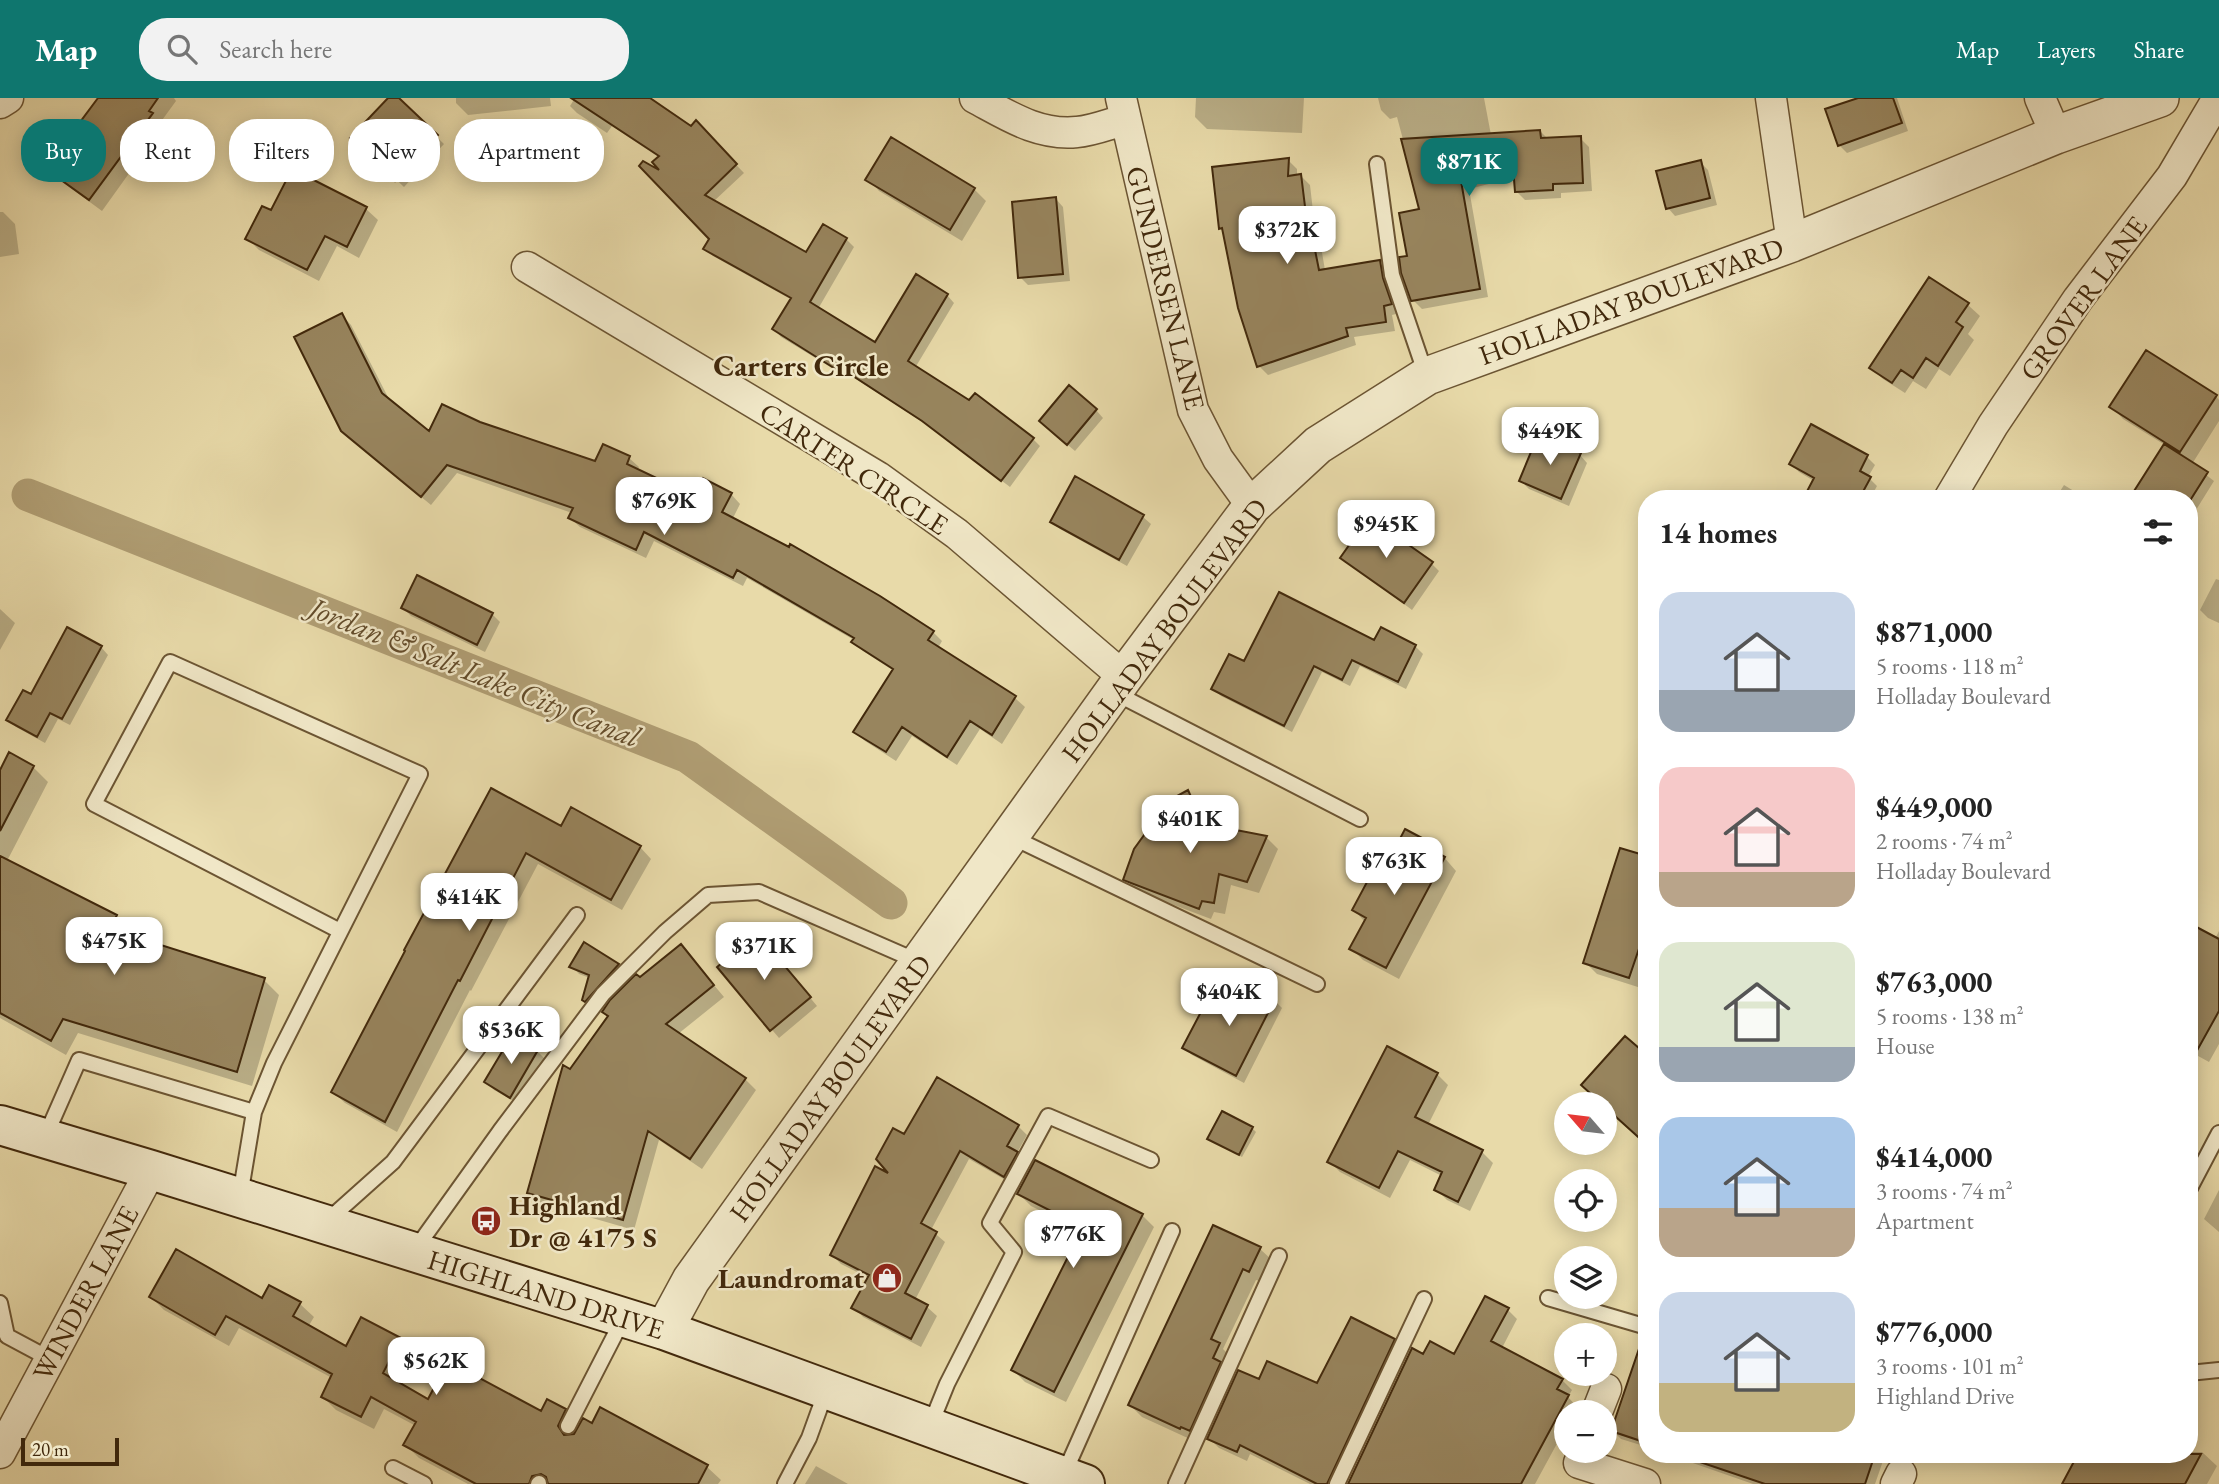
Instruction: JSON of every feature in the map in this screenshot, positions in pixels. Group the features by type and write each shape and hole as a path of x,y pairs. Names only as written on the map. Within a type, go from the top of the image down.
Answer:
{"main road":[{"name":"HIGHLAND DRIVE","path":"0,1125 664,1330 1070,1481"}],"street":[{"path":"0,103 8,98"},
{"path":"975,98 1026,125 1048,132 1077,132 1122,109"},
{"path":"1771,98 1792,243"},
{"path":"2040,98 2056,135"},
{"name":"HOLLADAY BOULEVARD","path":"664,1330 691,1280 1119,685 1252,506 1318,445 1427,376 1792,243 2056,135 2160,98"},
{"name":"GROVER LANE","path":"1954,490 1993,425 2078,299 2172,176 2218,98"},
{"name":"GUNDERSEN LANE","path":"1122,109 1193,410 1218,459 1252,506"},
{"name":"CARTER CIRCLE","path":"527,267 877,477 957,534 1119,685"},
{"name":"WINDER LANE","path":"0,1453 151,1170"},
{"path":"1577,1466 1645,1484"}],"lane":[{"path":"1377,164 1392,275 1427,376"},
{"path":"240,1197 254,1112 274,1063 420,774 170,662 94,804 340,931"},
{"path":"1119,685 1360,819"},
{"path":"1011,836 1317,984"},
{"path":"413,1252 603,994 665,932 708,895 759,892 921,963"},
{"path":"324,1224 393,1162 577,915"},
{"path":"45,1138 79,1060 254,1112"},
{"path":"930,1427 947,1384 1014,1252 990,1223 1048,1116 1151,1160"},
{"path":"2198,1172 2219,1133"},
{"path":"1070,1481 1172,1231"},
{"path":"1176,1484 1279,1256"},
{"path":"1336,1484 1424,1298"},
{"path":"1548,1298 1638,1323"},
{"path":"0,1303 7,1336 50,1359"},
{"path":"568,1426 624,1317"},
{"path":"2198,1372 2219,1370"},
{"path":"785,1484 809,1437 826,1389"},
{"path":"393,1468 424,1484"}],"building":[{"path":"98,98 158,98 149,111 153,113 149,119 120,119 120,158 106,177 106,119 82,119"},
{"path":"388,98 399,98 421,119 368,119"},
{"path":"571,98 650,98 691,126 696,120 737,164 705,195 806,252 823,224 847,238 810,302 875,342 916,274 948,294 908,361 969,400 975,393 1034,438 1001,481 922,421 839,367 837,370 772,329 791,298 703,249 709,239 639,166 643,161 659,170 652,162 659,156"},
{"path":"1858,98 1893,98 1902,123 1838,146 1825,109"},
{"path":"1540,130 1541,138 1581,136 1583,183 1553,184 1553,190 1515,192 1513,167 1461,181 1480,289 1411,301 1401,273 1399,257 1407,256 1399,213 1419,209 1401,139"},
{"path":"891,137 975,188 950,230 865,180"},
{"path":"1289,158 1288,176 1301,174 1308,231 1311,230 1319,270 1380,260 1392,304 1384,306 1386,322 1346,328 1348,336 1257,367 1238,308 1222,228 1219,229 1212,167"},
{"path":"1701,160 1710,198 1666,209 1656,171"},
{"path":"64,182 102,182 89,200"},
{"path":"285,182 318,182 367,207 347,247 325,236 307,270 245,239 262,206 271,210"},
{"path":"1056,197 1063,274 1018,278 1012,202"},
{"path":"1929,277 1969,303 1956,322 1963,327 1938,366 1926,358 1913,378 1901,370 1892,383 1869,368"},
{"path":"342,313 382,393 429,431 442,404 480,422 595,461 603,444 630,456 627,464 694,496 703,478 732,493 722,512 789,547 790,544 880,596 934,631 928,640 1016,696 992,735 970,721 947,757 902,727 886,752 853,732 893,669 851,642 854,638 737,570 733,578 644,532 636,550 568,518 573,508 447,465 421,497 341,431 294,337"},
{"path":"2146,350 2217,395 2180,452 2109,407"},
{"path":"1069,385 1097,409 1067,445 1039,421"},
{"path":"1811,424 1868,455 1860,471 1871,477 1864,490 1808,490 1814,478 1789,464"},
{"path":"1538,435 1581,453 1561,499 1519,481"},
{"path":"2164,444 2208,472 2197,490 2135,490"},
{"path":"1075,476 1144,515 1119,560 1050,522"},
{"path":"1369,517 1433,562 1404,603 1340,558"},
{"path":"417,575 493,613 477,645 401,608"},
{"path":"1279,592 1374,640 1381,627 1416,645 1398,682 1352,660 1342,680 1314,666 1284,726 1211,689 1229,654 1244,661"},
{"path":"67,627 102,646 62,719 50,713 37,737 6,720 23,690 31,694"},
{"path":"9,752 34,766 0,831 0,770"},
{"path":"491,788 561,826 571,807 641,846 611,900 526,853 385,1122 331,1092"},
{"path":"1188,790 1207,833 1236,830 1267,836 1247,882 1219,874 1214,903 1202,901 1199,909 1123,880 1134,849 1152,824 1147,818 1166,802"},
{"path":"1405,829 1437,846 1434,851 1445,857 1386,968 1349,949 1366,918 1352,910 1382,854 1390,858"},
{"path":"1620,848 1638,853 1638,952 1629,978 1583,963"},
{"path":"0,856 117,915 110,929 265,978 237,1072 63,1019 51,1041 0,1013"},
{"path":"2198,928 2219,939 2219,1011 2198,1049"},
{"path":"757,933 811,997 770,1031 717,967"},
{"path":"584,942 619,964 585,1002 582,1000 589,975 569,967"},
{"path":"681,944 714,985 666,1024 746,1078 690,1159 648,1131 623,1220 527,1193 563,1065 570,1069 608,1016 602,1012 610,1000 636,974 640,977"},
{"path":"1245,983 1275,999 1236,1076 1182,1048 1212,991 1235,1003"},
{"path":"512,1035 538,1050 510,1098 484,1082"},
{"path":"1625,1036 1638,1047 1638,1137 1617,1118 1617,1092 1589,1092 1581,1085"},
{"path":"1387,1046 1438,1073 1415,1117 1483,1150 1458,1202 1434,1190 1442,1172 1398,1151 1379,1188 1327,1162"},
{"path":"937,1077 1019,1125 1007,1146 1018,1152 1004,1177 960,1151 921,1223 937,1232 905,1293 928,1305 911,1339 851,1308 869,1275 830,1255 875,1166 888,1173 876,1159 893,1128 904,1134"},
{"path":"1222,1111 1253,1127 1239,1155 1207,1139"},
{"path":"1035,1160 1143,1214 1054,1392 1011,1370 1083,1227 1017,1194"},
{"path":"1213,1225 1261,1247 1249,1272 1243,1269 1211,1339 1220,1343 1213,1358 1221,1362 1190,1431 1128,1405"},
{"path":"176,1249 262,1298 269,1285 301,1302 293,1316 346,1346 361,1317 401,1338 383,1373 428,1399 448,1361 541,1411 547,1399 566,1409 558,1426 564,1435 574,1434 583,1418 592,1423 600,1407 708,1465 698,1484 548,1484 546,1477 541,1474 532,1476 529,1484 476,1484 403,1445 416,1422 371,1397 361,1417 321,1397 332,1374 226,1316 215,1335 149,1297"},
{"path":"1485,1296 1509,1308 1491,1341 1554,1374 1554,1386 1559,1386 1557,1389 1569,1395 1566,1400 1554,1400 1554,1423 1521,1484 1348,1484 1412,1348 1423,1354 1430,1341 1454,1354"},
{"path":"1351,1317 1395,1339 1327,1484 1317,1484 1240,1445 1237,1452 1207,1439 1238,1370 1259,1379 1267,1361 1317,1383"},
{"path":"1638,1352 1638,1440 1617,1433 1617,1413"},
{"path":"1703,1463 1872,1463 1865,1484 1765,1484"},
{"path":"2073,1463 2196,1463 2185,1484 2062,1484"}],"waterway":[{"name":"Jordan & Salt Lake City Canal","path":"28,495 688,757 891,903"}],"place":[{"name":"Highland Dr @ 4175 S","path":"486,1221"},
{"name":"Laundromat","path":"887,1278"}],"district":[{"name":"Carters Circle","path":"801,365"}]}
